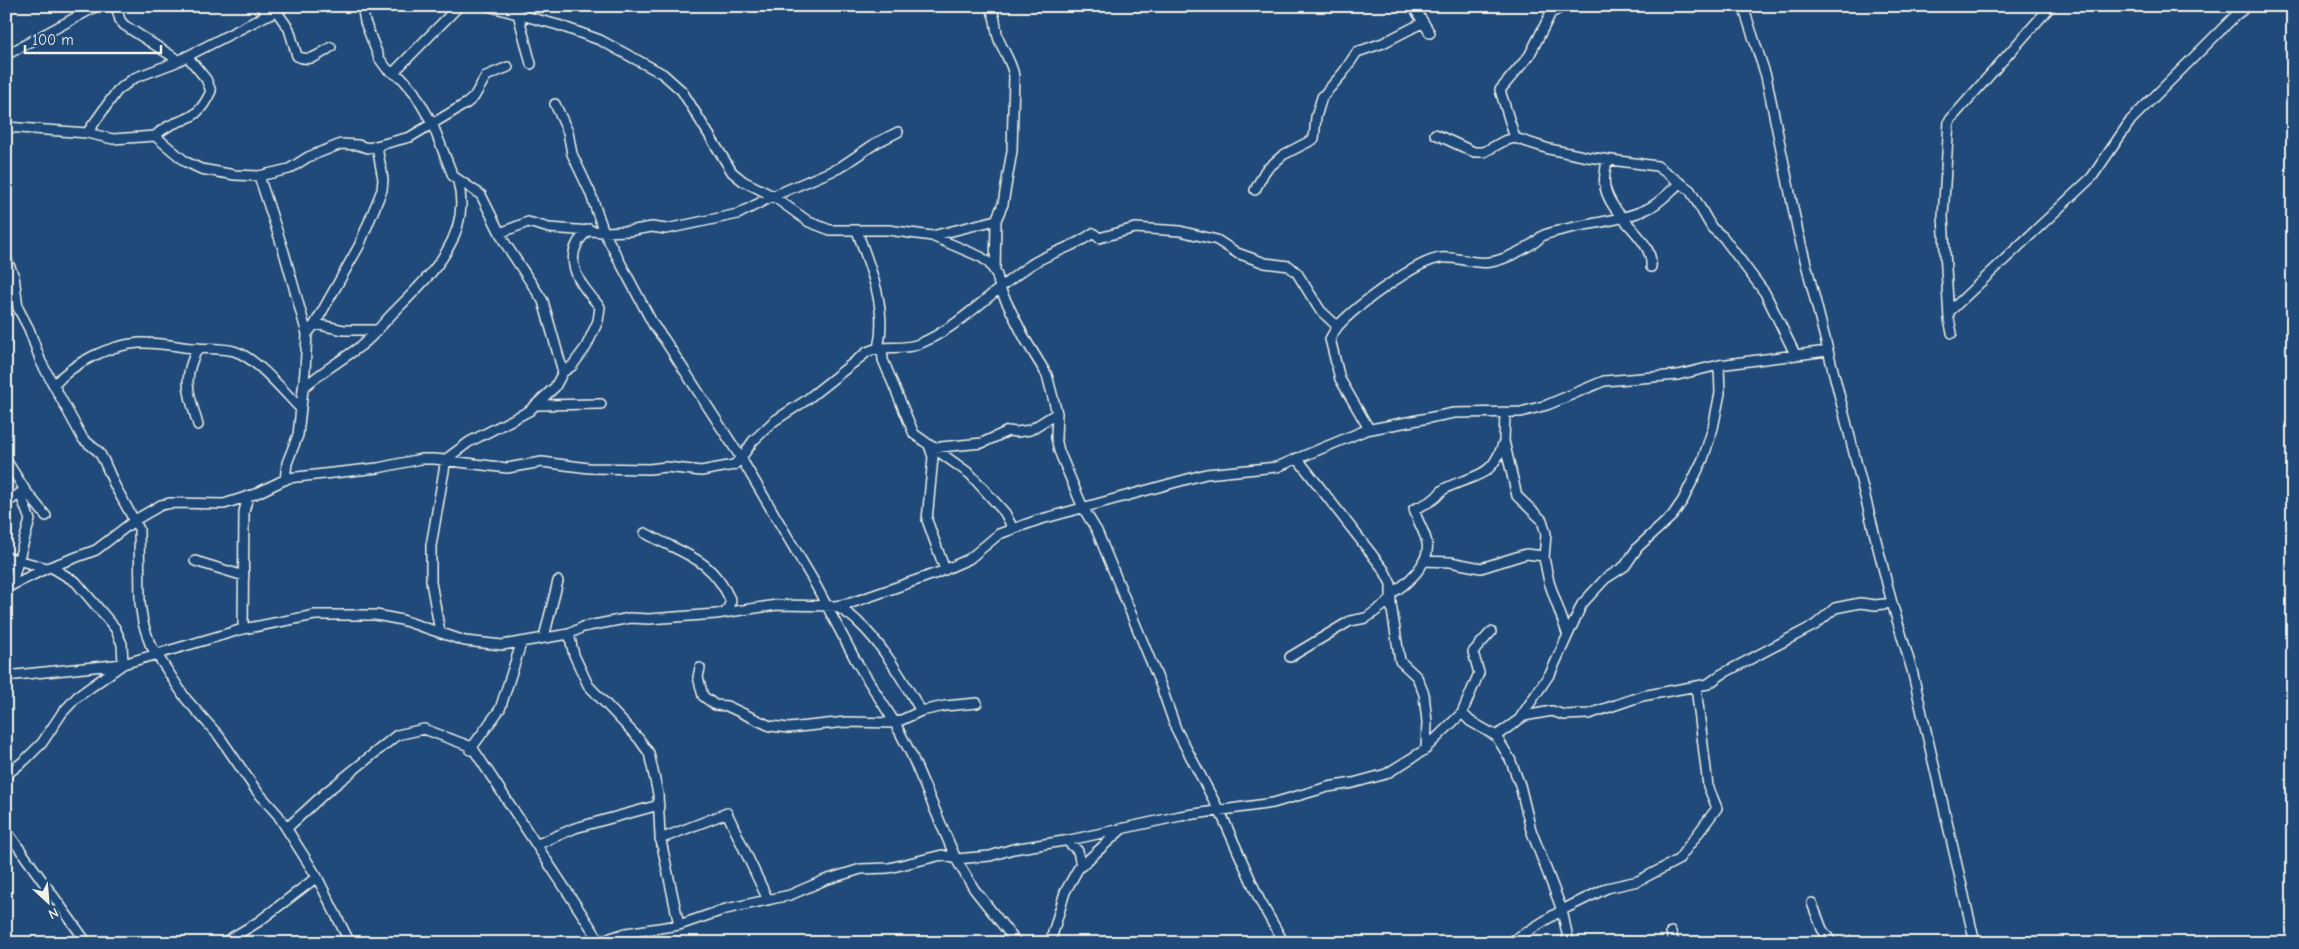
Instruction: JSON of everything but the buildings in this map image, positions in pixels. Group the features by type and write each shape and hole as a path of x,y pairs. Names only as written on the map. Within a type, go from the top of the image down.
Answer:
{"street":[{"path":"6,55 97,6"},
{"path":"116,6 120,20 124,25 178,60"},
{"path":"260,6 274,14 290,28 297,56 310,59 331,47"},
{"path":"87,133 112,98 134,78 187,56 274,14 285,6"},
{"path":"362,6 373,47 379,58 393,73 403,79 414,92 432,123 445,160 453,176 458,182 481,195 520,270 546,307 550,332 559,352 563,372"},
{"path":"393,73 459,6"},
{"path":"488,6 517,10 600,40 663,74 682,91 732,172 743,181 773,196 809,222 830,230 888,230 932,236 981,257 989,263 997,275 1000,289 1024,339 1047,375 1057,413 1056,438 1059,451 1083,508 1097,530 1162,686 1176,729 1219,810 1260,900 1284,943"},
{"path":"988,6 996,11 998,38 1011,65 1014,76 1012,151 1003,204 996,220 995,272"},
{"path":"1413,6 1422,24 1430,33"},
{"path":"1515,138 1500,90 1529,56 1551,13 1564,6"},
{"path":"1743,6 1766,76 1798,232 1873,520 1892,603 1912,670 1975,943"},
{"path":"1952,333 1943,216 1949,121 2051,6"},
{"path":"1949,312 2092,177 2131,120 2236,15 2248,6"},
{"path":"517,10 531,64"},
{"path":"1255,190 1265,171 1283,155 1314,139 1316,117 1322,97 1344,73 1356,52 1383,43 1422,24"},
{"path":"6,127 87,133 112,140 155,136 163,128 194,116 201,110 211,91 206,79 187,56"},
{"path":"155,136 186,162 201,170 259,176 289,169 308,157 341,144 358,145 368,148 410,137 474,96 486,76 508,66"},
{"path":"555,104 568,132 572,154 590,192 604,232 654,326 741,458 813,580 825,606 915,762 956,859 974,889 1017,943"},
{"path":"500,234 528,222 549,228 589,229 604,232 652,227 666,229 738,214 773,196 839,168 876,143 898,132"},
{"path":"1435,134 1474,152 1484,152 1504,141 1515,138 1564,152 1656,166 1690,190 1712,228 1723,238 1764,293 1795,354"},
{"path":"307,334 315,324 350,258 359,246 382,190 377,147"},
{"path":"1607,160 1604,186 1611,205 1648,249 1652,258 1651,267"},
{"path":"259,176 284,252 307,334 298,435 284,480"},
{"path":"303,388 360,346 426,280 452,244 461,209 462,195 458,182"},
{"path":"1370,429 1340,379 1330,339 1337,326 1374,295 1426,262 1448,257 1474,263 1490,262 1505,258 1534,244 1541,236 1566,228 1622,218 1649,209 1680,183"},
{"path":"932,236 996,220"},
{"path":"9,587 49,568 96,550 135,520 161,505 172,503 224,504 284,480 378,468 421,459 446,459 507,468 542,462 589,468 650,469 666,467 701,471 734,465 753,441 774,421 805,401 861,357 880,348 910,348 948,330 1038,260 1052,252 1079,242 1093,233 1099,238 1135,228 1165,229 1217,240 1237,253 1265,263 1293,268 1320,310 1337,326"},
{"path":"440,632 432,582 431,546 446,459 469,442 507,424 536,405 556,387 563,372 578,360 598,321 600,307 588,294 572,267 576,245 589,229"},
{"path":"857,231 872,272 877,293 882,333 880,348 883,360 914,434 930,448 961,466 970,474 1005,513 1013,529"},
{"path":"6,258 14,276 18,308 29,329 42,362 83,439 99,452 115,486 135,520 139,537 138,568 143,623 150,644 186,699 219,736 256,790 287,828 317,877 350,943"},
{"path":"315,324 344,330 376,330"},
{"path":"55,384 63,374 79,364 118,347 156,344 234,351 252,361 300,408"},
{"path":"198,348 189,365 187,388 198,425"},
{"path":"6,676 123,664 244,628 315,615 356,614 402,620 466,641 483,644 521,644 544,637 569,634 583,627 630,618 648,619 778,605 836,606 852,603 945,570 968,559 994,538 1013,529 1206,474 1277,467 1370,429 1454,412 1521,412 1547,405 1604,380 1680,375 1719,365 1828,351"},
{"path":"1496,736 1520,718 1551,672 1567,633 1582,604 1605,579 1625,566 1638,547 1672,516 1683,500 1703,459 1713,428 1720,393 1719,365"},
{"path":"536,405 601,404"},
{"path":"930,448 982,443 1008,431 1030,430 1057,413"},
{"path":"1290,657 1350,621 1366,618 1401,587 1423,562 1428,552 1427,542 1414,509 1434,499 1444,489 1477,476 1491,468 1498,459 1504,441 1506,413"},
{"path":"1504,441 1517,496 1542,520 1546,534 1544,556 1549,582 1567,633"},
{"path":"930,448 934,457 928,520 945,570"},
{"path":"1297,458 1384,570 1391,584 1391,597 1400,660 1417,677 1424,694 1427,722 1426,749"},
{"path":"6,460 23,491 46,516"},
{"path":"6,503 23,491"},
{"path":"9,587 19,561 30,520 23,491"},
{"path":"244,628 244,512 248,496"},
{"path":"645,533 663,543 689,553 709,568 722,583 731,601 726,612"},
{"path":"1423,562 1450,562 1481,568 1526,554 1544,556"},
{"path":"6,557 49,568 76,582 115,628 122,644 123,664"},
{"path":"195,561 244,576"},
{"path":"544,637 558,581"},
{"path":"1520,718 1552,711 1564,715 1588,714 1642,696 1708,684 1722,674 1815,625 1835,608 1860,603 1875,605 1892,603"},
{"path":"836,606 857,620 869,632 892,664 920,712"},
{"path":"287,828 325,793 397,736 424,729 470,749 538,844 601,942 626,932 679,925 726,910 790,895 825,880 861,869 889,868 942,854 956,859 990,856 1013,849 1067,841 1180,816 1273,803 1328,787 1353,783 1386,774 1426,749 1462,713 1479,673 1474,652 1491,632"},
{"path":"569,634 574,655 588,685 639,739 649,753 654,770 659,805 660,839 679,925"},
{"path":"470,749 500,709 521,644"},
{"path":"6,775 36,749 62,713 77,698 123,664"},
{"path":"700,668 698,677 703,696 715,705 727,706 770,726 789,728 846,722 894,723 920,712 945,706 978,704"},
{"path":"1509,943 1562,910 1607,888 1638,881 1678,860 1717,808 1708,786 1696,687"},
{"path":"1462,713 1470,721 1496,736 1510,759 1517,775 1531,830 1562,910 1569,943"},
{"path":"538,844 575,828 659,805"},
{"path":"660,839 727,813 768,900"},
{"path":"1050,943 1065,892 1081,866 1123,828"},
{"path":"6,830 87,943"},
{"path":"1067,841 1078,851 1081,866"},
{"path":"223,943 237,939 317,877"},
{"path":"1812,903 1822,929 1832,943"},
{"path":"1671,932 1674,943"}]}
